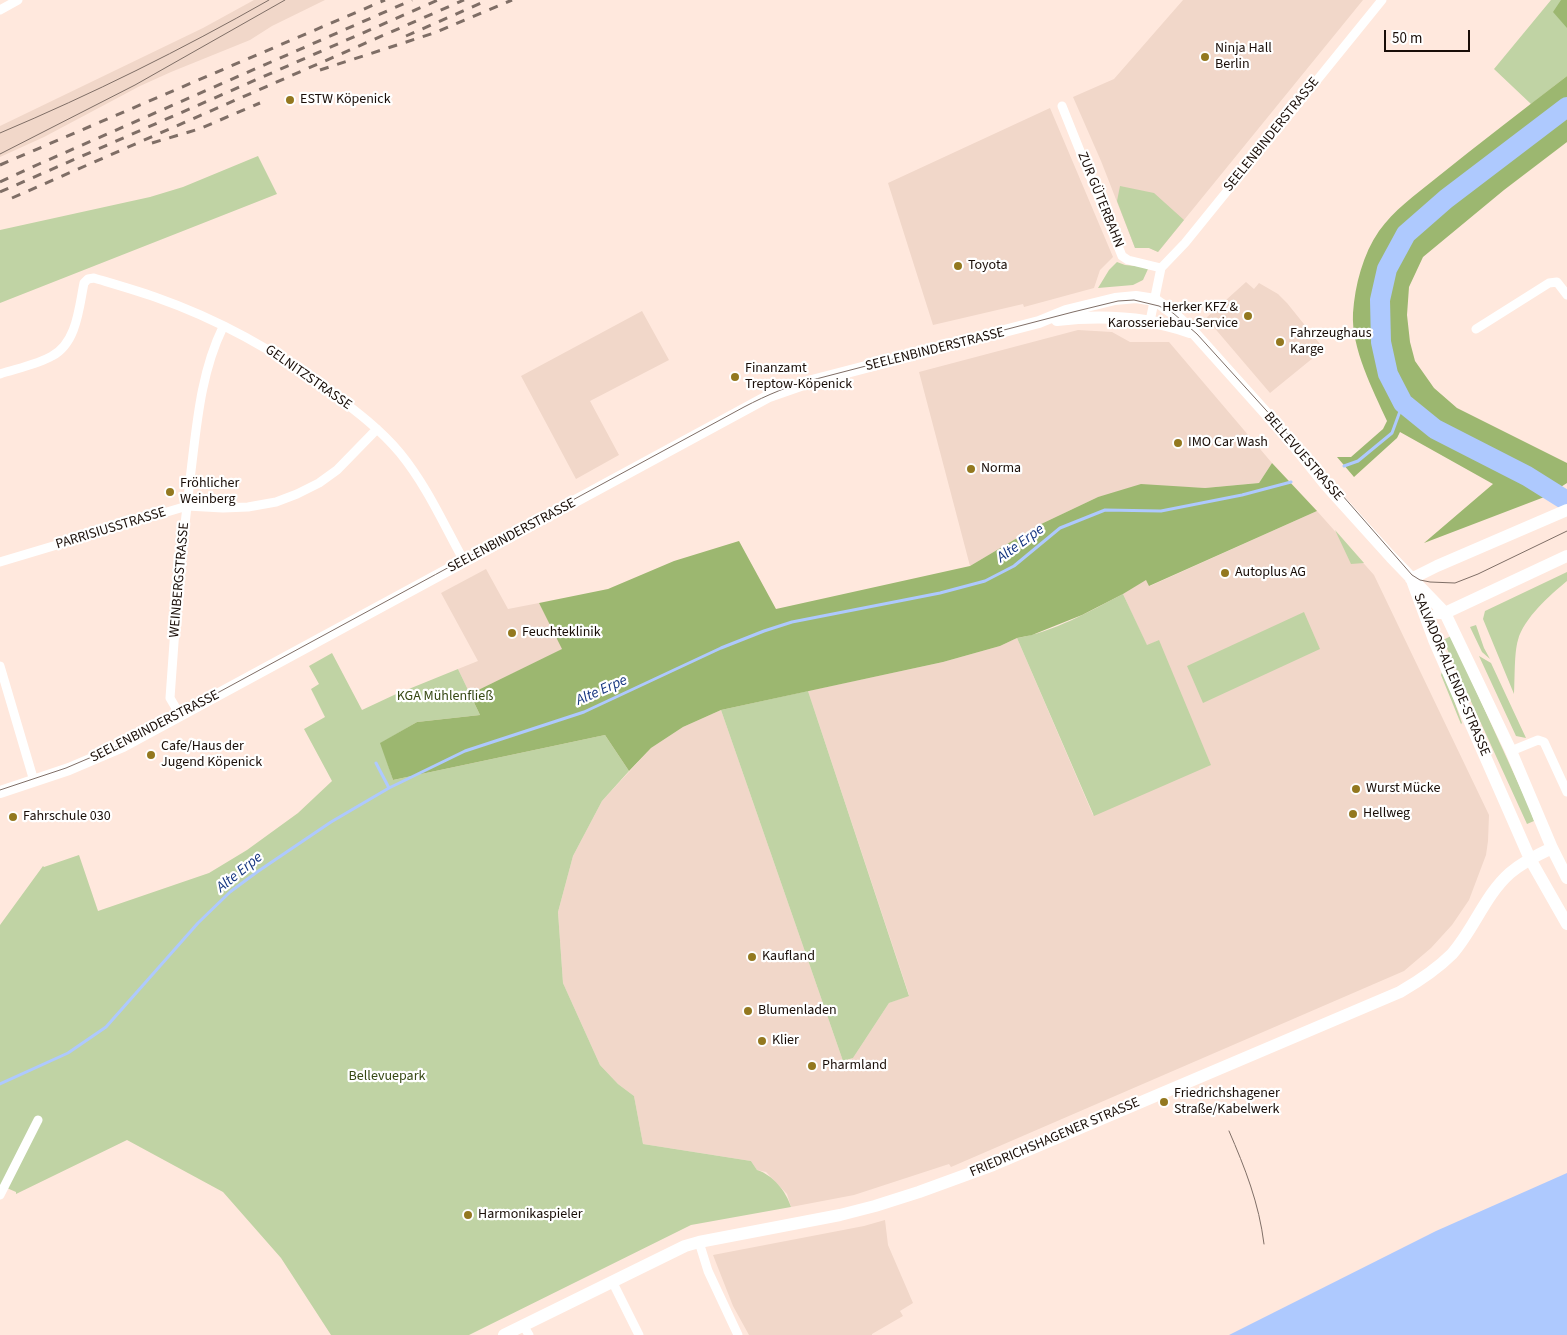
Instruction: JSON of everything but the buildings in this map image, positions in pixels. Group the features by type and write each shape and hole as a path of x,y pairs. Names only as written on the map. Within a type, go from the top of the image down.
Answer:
{"main road":[{"name":"SEELENBINDERSTRASSE","path":"0,792 69,769 120,748 769,396 806,382 1039,322 1066,311 1115,299 1136,297 1154,300 1173,313 1195,334"},
{"name":"SEELENBINDERSTRASSE","path":"1039,322 1086,317 1150,321 1171,325 1195,334"},
{"name":"BELLEVUESTRASSE","path":"1195,334 1411,579"},
{"path":"1411,579 1566,510"},
{"path":"1423,613 1445,613 1567,556"},
{"name":"SALVADOR-ALLENDE-STRASSE","path":"1411,579 1434,640 1530,858 1567,924"},
{"name":"SALVADOR-ALLENDE-STRASSE","path":"1411,579 1445,613 1511,751 1552,848 1567,878"},
{"name":"FRIEDRICHSHAGENER STRASSE","path":"504,1335 526,1330 612,1281 672,1251 699,1242 840,1215 919,1192 993,1165 1400,992 1433,972 1452,954 1490,897 1509,874 1530,858 1552,848"}],"street":[{"path":"0,10 18,0"},
{"name":"SEELENBINDERSTRASSE","path":"1161,268 1184,243 1382,0"},
{"name":"ZUR GÜTERBAHN","path":"1062,106 1122,256 1128,260 1161,268"},
{"path":"1150,321 1161,268"},
{"name":"GELNITZSTRASSE","path":"0,374 53,356 65,346 73,332 84,283 88,280 94,278 157,298 223,327 288,361 346,403 377,429 400,452 419,478 464,561"},
{"path":"1476,329 1548,283 1557,282 1567,294"},
{"name":"WEINBERGSTRASSE","path":"180,715 170,698 187,506 202,390 223,327"},
{"name":"PARRISIUSSTRASSE","path":"0,562 187,506 248,508 276,502 319,483 337,470 377,429"},
{"path":"0,666 34,781"},
{"name":"SALVADOR-ALLENDE-STRASSE","path":"1511,751 1538,740 1544,742 1567,792"},
{"path":"0,1195 38,1120"},
{"path":"699,1242 708,1271 738,1335"},
{"path":"612,1281 639,1335"}],"shaded area":[{"path":"254,0 325,0 272,26 250,40 140,86 44,137 0,157 0,126 203,28"},
{"path":"1183,0 1363,0 1158,252 1149,248 1135,248 1101,161 1073,97 1114,79"},
{"path":"1050,108 1113,257 1100,270 1094,288 1024,307 1023,304 933,325 888,183"},
{"path":"1246,282 1254,289 1259,283 1278,294 1324,349 1270,393 1206,318"},
{"path":"642,311 669,360 590,401 619,455 576,479 521,376"},
{"path":"1078,330 1112,332 1130,342 1169,342 1272,463 1259,483 1205,488 1183,487 1098,497 1039,525 970,566 919,372"},
{"path":"1317,511 1374,575 1489,815 1486,855 1469,900 1452,925 1431,948 1404,971 951,1167 949,1164 854,1195 791,1207 787,1194 766,1172 757,1170 751,1161 643,1144 634,1096 618,1084 600,1065 563,983 558,912 573,856 602,801 651,748 683,727 721,710 843,1061 853,1058 889,1003 909,995 808,691 943,662 1000,646 1017,638 1093,815 1159,640 1147,646 1123,594 1146,579 1150,586"},
{"path":"486,569 508,609 539,603 563,649 470,694 458,669 478,661 441,593"},
{"path":"885,1220 888,1245 913,1303 900,1311 903,1316 872,1335 749,1335 733,1306 713,1255 864,1226"}],"green space":[{"path":"1551,0 1567,0 1567,76 1531,104 1494,69"},
{"path":"1561,0 1567,0 1567,28 1553,12"},
{"path":"1567,76 1567,142 1504,190 1423,257 1409,287 1407,315 1410,342 1415,361 1434,388 1457,408 1567,463 1567,483 1547,496 1424,543 1493,484 1400,432 1397,438 1354,477 1337,457 1351,457 1383,429 1387,421 1364,368 1353,326 1356,292 1364,260 1373,240 1385,223 1412,197"},
{"path":"258,156 277,194 0,303 0,230 150,197 183,187"},
{"path":"1120,186 1154,193 1184,220 1158,252 1149,248 1135,248 1117,201"},
{"path":"1117,262 1125,265 1146,267 1148,269 1143,280 1133,285 1098,288 1109,270"},
{"path":"1272,463 1317,511 1149,586 1146,580 1082,615 1000,646 943,662 721,710 683,727 651,748 629,771 605,735 393,780 380,743 417,722 480,715 470,694 562,649 539,603 608,589 674,561 739,541 776,609 970,566 1039,525 1098,497 1141,484 1205,488 1259,483"},
{"path":"1335,530 1364,563 1351,564"},
{"path":"1567,572 1567,581 1538,608 1521,632 1516,652 1514,694 1483,619 1485,611"},
{"path":"1123,594 1147,645 1159,640 1211,765 1094,816 1017,638 1058,626"},
{"path":"1304,612 1320,649 1203,703 1187,666"},
{"path":"1476,625 1490,659 1482,652 1470,627"},
{"path":"1451,636 1530,809 1534,821 1527,824 1443,640"},
{"name":"Bellevuepark","path":"332,653 362,710 458,669 480,715 417,722 381,743 393,780 605,735 629,771 602,801 573,856 558,912 563,983 600,1065 618,1084 634,1096 643,1144 751,1161 757,1170 763,1172 778,1184 786,1195 791,1207 691,1225 469,1335 331,1335 281,1258 223,1192 127,1140 16,1194 16,1192 0,1185 0,925 43,866 79,855 98,911 209,873 247,850 298,813 332,781 304,729 325,717 311,689 319,684 309,666"},
{"path":"1479,656 1491,663 1526,738 1516,736"},
{"path":"1443,669 1462,723 1461,724 1441,675"},
{"path":"808,691 909,996 889,1003 853,1058 843,1061 721,710"}],"water":[{"path":"1567,1173 1567,1335 1229,1335 1436,1231"}],"waterway":[{"path":"1567,107 1446,199 1406,234 1387,269 1380,300 1381,342 1388,374 1403,403 1435,429 1527,476 1567,501"},
{"name":"Alte Erpe","path":"1344,466 1358,461 1392,433 1403,403"},
{"name":"Alte Erpe","path":"0,1084 68,1053 106,1027 198,923 230,892 257,872 331,822 389,788 465,751 584,712 721,648 764,631 792,622 940,593 985,581 1014,566 1060,528 1105,510 1161,511 1242,495 1291,482"},
{"path":"376,763 389,788"}],"tram line":[{"path":"0,133 136,71 269,0"},
{"path":"0,154 135,85 285,0"},
{"path":"0,790 66,768 127,742 770,394 806,381 1118,301 1134,300 1159,306 1173,313 1197,334 1412,575 1420,580 1455,583 1478,574 1567,531"},
{"path":"1229,1131 1251,1186 1259,1214 1264,1244"}],"railway":[{"path":"0,165 385,0"},
{"path":"0,182 412,0"},
{"path":"0,192 438,0"},
{"path":"12,198 464,0"},
{"path":"406,36 488,0"},
{"path":"320,70 434,33 512,0"},
{"path":"152,143 199,129 260,103"}],"place":[{"name":"Ninja Hall Berlin","path":"1205,57"},
{"name":"ESTW Köpenick","path":"290,100"},
{"name":"Toyota","path":"958,266"},
{"name":"Herker KFZ & Karosseriebau-Service","path":"1248,316"},
{"name":"Fahrzeughaus Karge","path":"1280,342"},
{"name":"Finanzamt Treptow-Köpenick","path":"735,377"},
{"name":"IMO Car Wash","path":"1178,443"},
{"name":"Norma","path":"971,469"},
{"name":"Fröhlicher Weinberg","path":"170,492"},
{"name":"Autoplus AG","path":"1225,573"},
{"name":"Feuchteklinik","path":"512,633"},
{"name":"Cafe/Haus der Jugend Köpenick","path":"151,755"},
{"name":"Wurst Mücke","path":"1356,789"},
{"name":"Hellweg","path":"1353,814"},
{"name":"Fahrschule 030","path":"13,817"},
{"name":"Kaufland","path":"752,957"},
{"name":"Blumenladen","path":"748,1011"},
{"name":"Klier","path":"762,1041"},
{"name":"Pharmland","path":"812,1066"},
{"name":"Friedrichshagener Straße/Kabelwerk","path":"1164,1102"},
{"name":"Harmonikaspieler","path":"468,1215"}],"park label":[{"name":"KGA Mühlenfließ","path":"445,697"}]}
